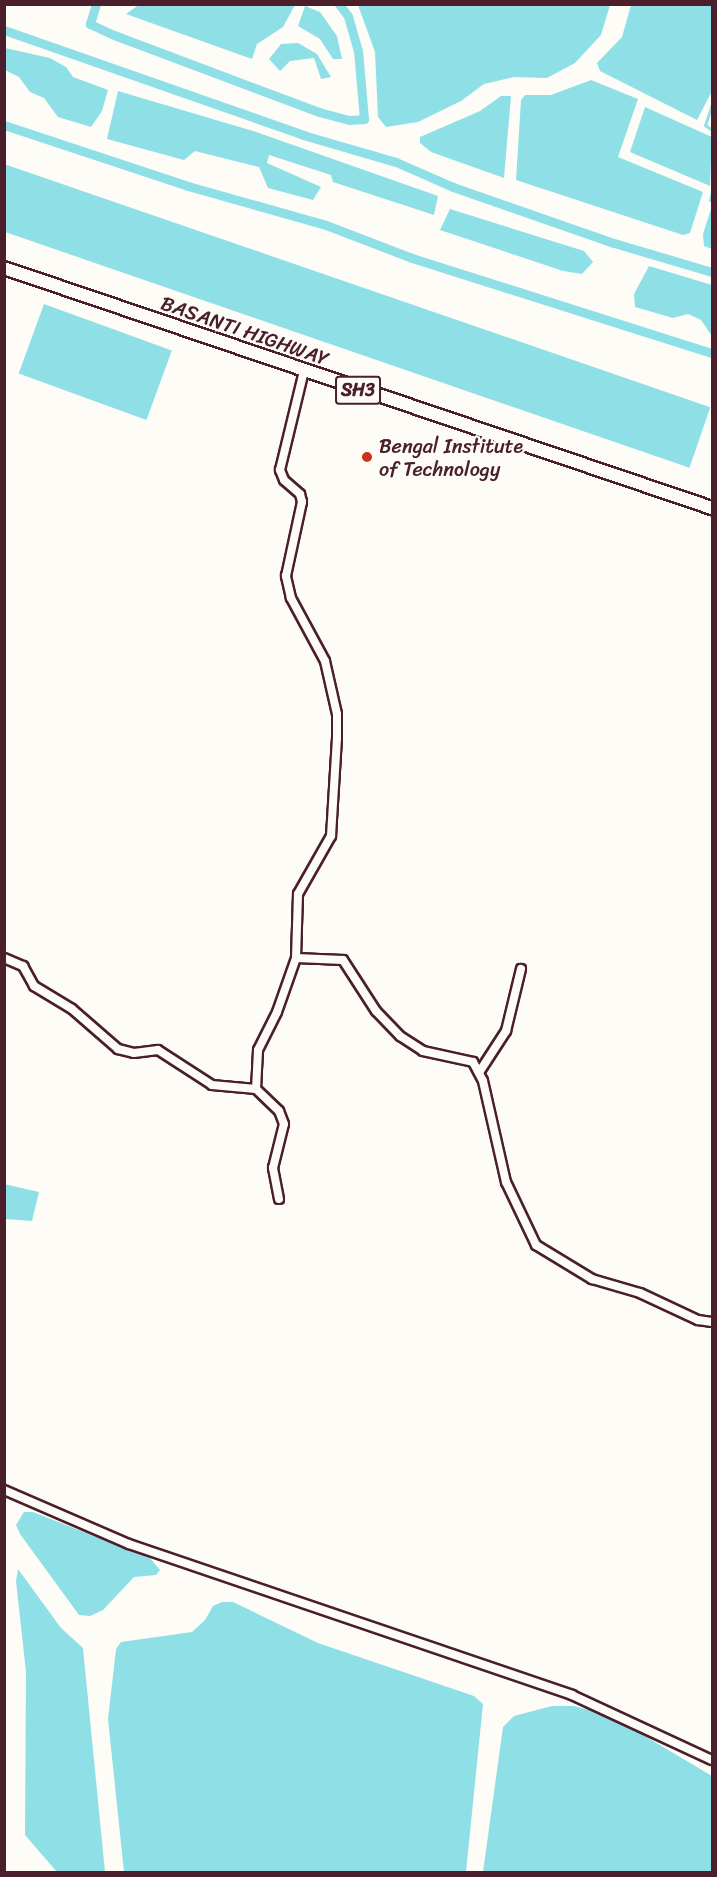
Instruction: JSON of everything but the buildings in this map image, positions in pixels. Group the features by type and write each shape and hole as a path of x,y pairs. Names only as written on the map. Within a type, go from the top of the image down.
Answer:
{"main road":[{"name":"BASANTI HIGHWAY","path":"4,268 712,508"}],"street":[{"path":"279,1199 273,1168 283,1136 282,1117 256,1089 258,1050 277,1012 296,958 298,894 331,836 337,738 335,702 325,661 291,598 286,576 302,502 300,494 284,480 280,470 304,371"},
{"path":"4,958 23,966 34,986 72,1009 118,1049 134,1053 158,1050 206,1083 228,1089 256,1089"},
{"path":"296,958 343,960 376,1011 400,1036 423,1051 468,1059 480,1071 506,1182 537,1245 592,1279 640,1293 698,1320 712,1322"},
{"path":"480,1071 506,1031 521,969"},
{"path":"4,1490 129,1544 572,1695 712,1760"}],"water":[{"path":"140,4 295,5 283,27 257,44 252,59 126,14"},
{"path":"358,4 610,5 601,35 575,63 547,78 514,77 484,84 461,101 418,122 386,127 378,117 375,52"},
{"path":"631,5 712,5 712,91 697,120 600,71 597,63 622,37"},
{"path":"305,6 320,12 337,36 342,59 333,59 320,39 298,26"},
{"path":"298,43 317,54 331,77 321,79 314,58 290,61 280,71 269,59 281,44"},
{"path":"5,48 50,58 66,67 73,77 108,90 102,111 91,127 58,117 44,98 30,92 19,77 5,70"},
{"path":"591,80 638,99 618,157 703,192 690,233 683,235 516,180 521,100 525,95 551,95"},
{"path":"118,91 253,131 438,196 434,215 333,182 331,175 269,155 267,163 321,187 313,200 268,188 259,167 195,151 184,160 107,139"},
{"path":"501,96 511,96 504,178 431,152 420,143 420,137 480,111"},
{"path":"645,107 712,137 710,186 630,152"},
{"path":"4,164 710,407 689,468 4,232"},
{"path":"712,206 712,249 704,246 703,234"},
{"path":"450,209 584,251 593,262 582,274 563,271 440,230"},
{"path":"649,266 712,285 712,336 701,320 688,314 673,318 635,307 634,294"},
{"path":"44,304 172,351 146,420 19,374"},
{"path":"4,1184 39,1192 32,1221 5,1219"},
{"path":"24,1512 33,1512 150,1558 160,1570 156,1575 134,1577 103,1610 90,1616 79,1615 20,1534 16,1525"},
{"path":"18,1569 61,1628 83,1648 105,1872 57,1872 25,1835 26,1672 16,1581"},
{"path":"222,1602 233,1602 318,1643 474,1696 483,1704 466,1872 124,1872 108,1719 116,1649 121,1642 192,1632 205,1620 213,1606"},
{"path":"552,1706 574,1706 611,1716 712,1776 712,1872 483,1872 503,1727 514,1716"}],"waterway":[{"path":"96,4 90,24 114,35 319,112 349,120 364,119 358,51 348,16 339,4"},
{"path":"4,30 303,135 396,162 453,187 614,243 712,272"},
{"path":"712,104 705,125 712,130"},
{"path":"4,125 188,186 326,225 412,258 712,353"},
{"path":"710,200 712,192"}],"place":[{"name":"Bengal Institute of Technology","path":"367,457"}]}
